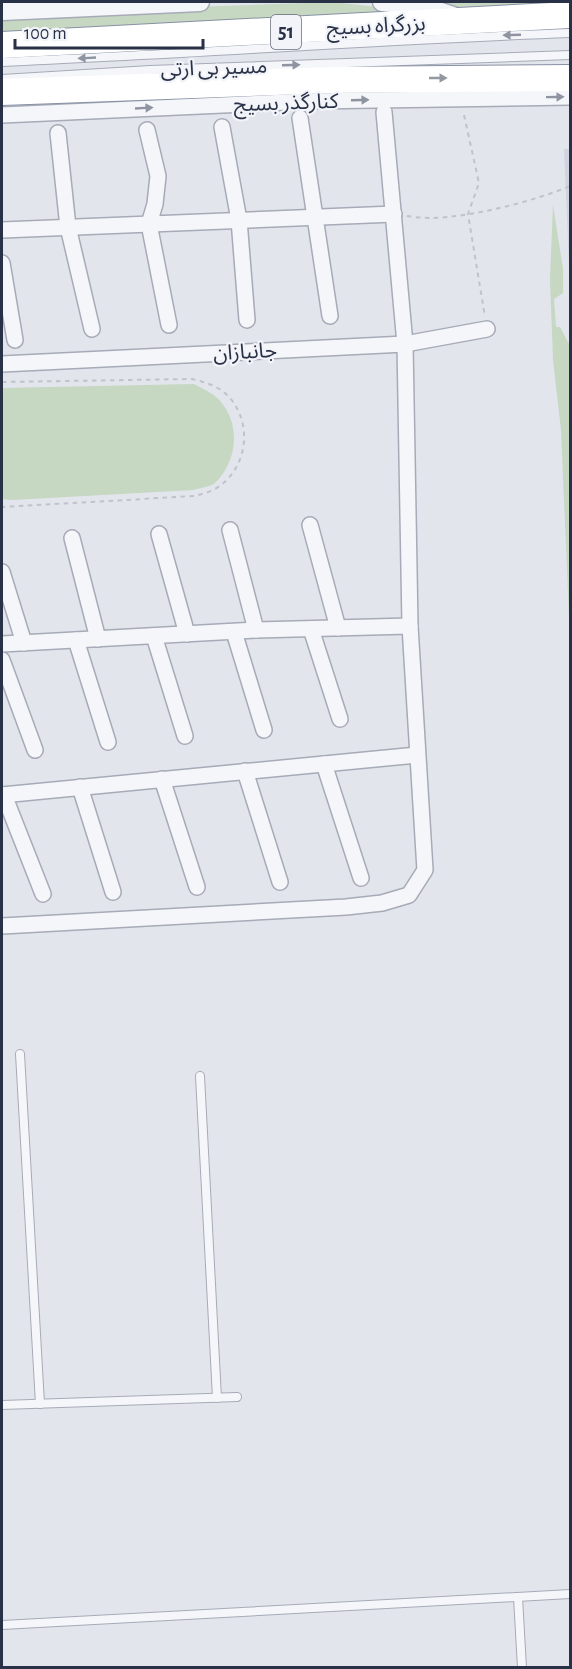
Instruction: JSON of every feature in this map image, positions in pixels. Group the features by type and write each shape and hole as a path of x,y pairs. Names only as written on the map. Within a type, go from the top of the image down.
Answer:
{"highway":[{"name":"بزرگراه بسیج","path":"2,45 570,15"},
{"path":"2,92 330,80 570,78"}],"street":[{"path":"2,11 200,2"},
{"path":"382,2 426,7 469,21"},
{"name":"کنارگذر بسیج","path":"2,115 310,101 570,97"},
{"path":"2,926 346,907 382,903 409,895 425,870 410,626 405,344 384,112"},
{"path":"300,118 330,316"},
{"path":"222,127 238,220 247,320"},
{"path":"147,130 158,176 155,204 149,224 170,325"},
{"path":"58,133 68,227 92,329"},
{"path":"2,230 394,214"},
{"path":"2,263 15,340"},
{"name":"جانبازان","path":"2,364 405,344 487,329"},
{"path":"310,525 338,628"},
{"path":"230,530 256,630"},
{"path":"159,534 187,634"},
{"path":"72,538 98,639"},
{"path":"2,572 24,643"},
{"path":"2,644 256,630 410,626"},
{"path":"311,629 340,719"},
{"path":"234,632 264,730"},
{"path":"154,636 185,736"},
{"path":"76,640 108,742"},
{"path":"2,660 35,750"},
{"path":"42,894 3,795 417,755"},
{"path":"324,764 361,878"},
{"path":"245,771 280,882"},
{"path":"162,779 197,887"},
{"path":"80,787 113,892"}],"lane":[{"name":"مسیر بی ارتی","path":"2,62 570,33"},
{"name":"مسیر بی ارتی","path":"2,79 150,70 570,55"},
{"path":"20,1054 40,1404"},
{"path":"200,1076 217,1398"},
{"path":"2,1405 237,1397"},
{"path":"2,1625 570,1594"},
{"path":"518,1597 522,1668"}],"path":[{"path":"464,115 479,183 468,214 487,329"},
{"path":"394,214 429,219 468,214 529,200 570,186"},
{"path":"2,382 192,379 210,384 226,394 237,409 244,427 244,446 239,464 228,479 213,490 195,496 2,507"}],"shaded area":[{"path":"564,149 570,149 570,285"}],"green space":[{"path":"332,2 415,11 2,36 2,14"},
{"path":"428,2 570,2 570,3 460,13"},
{"path":"553,205 563,269 563,293 554,299 556,327 560,327 570,346 570,640 561,430 553,360 550,279"},
{"path":"194,384 221,402 232,422 234,444 232,454 228,465 215,483 193,490 2,499 2,388"}]}
